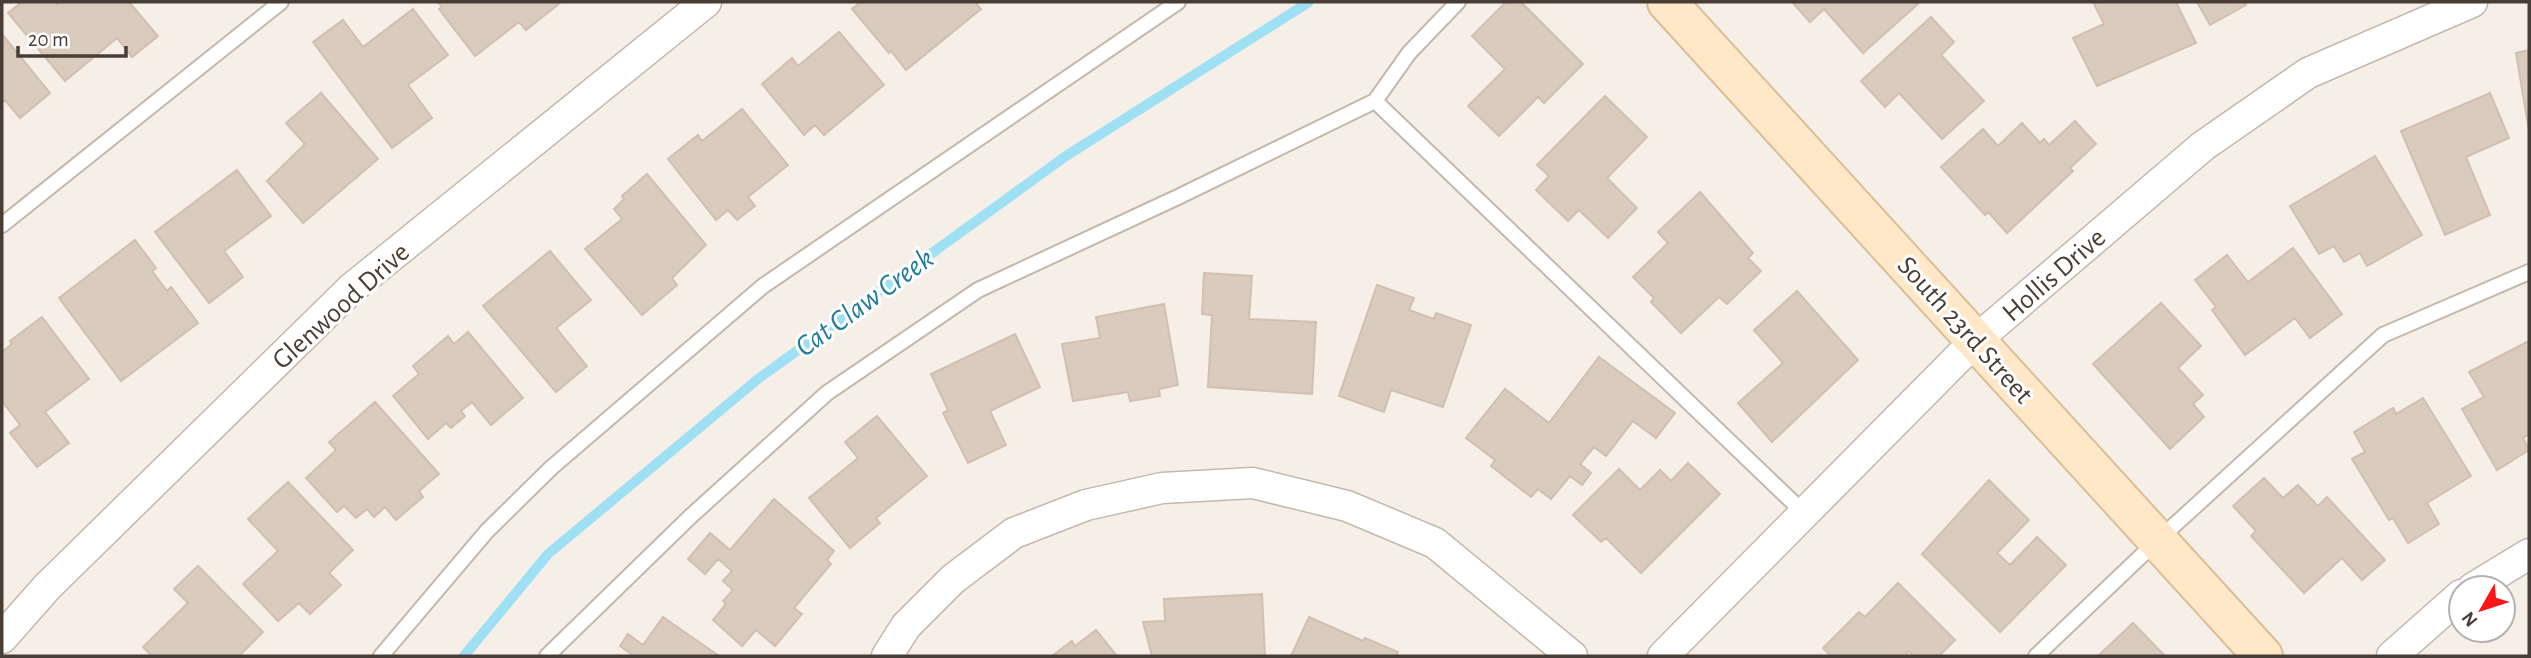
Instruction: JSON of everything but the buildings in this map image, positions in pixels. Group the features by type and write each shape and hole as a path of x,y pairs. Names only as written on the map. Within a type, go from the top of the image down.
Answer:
{"street":[{"name":"Glenwood Drive","path":"2,639 47,587 352,288 706,2"},
{"name":"South 23rd Street","path":"1667,2 2263,656"},
{"name":"Hollis Drive","path":"1663,656 1976,340 2203,146 2308,73 2472,2"},
{"path":"887,656 906,626 953,579 1014,533 1086,505 1162,488 1253,483 1347,506 1435,543 1573,656"},
{"path":"2496,574 2529,554"},
{"path":"2392,656 2447,608"}],"lane":[{"path":"2,225 281,2"},
{"path":"381,656 487,531 533,486 762,286 1178,2"},
{"path":"547,656 691,516 827,393 978,289 1178,197 1375,101 1409,53 1458,2"},
{"path":"1375,101 1804,513"},
{"path":"2036,656 2158,540 2383,335 2529,272"}],"waterway":[{"name":"Cat Claw Creek","path":"464,656 548,554 758,379 1066,156 1309,2"}]}
